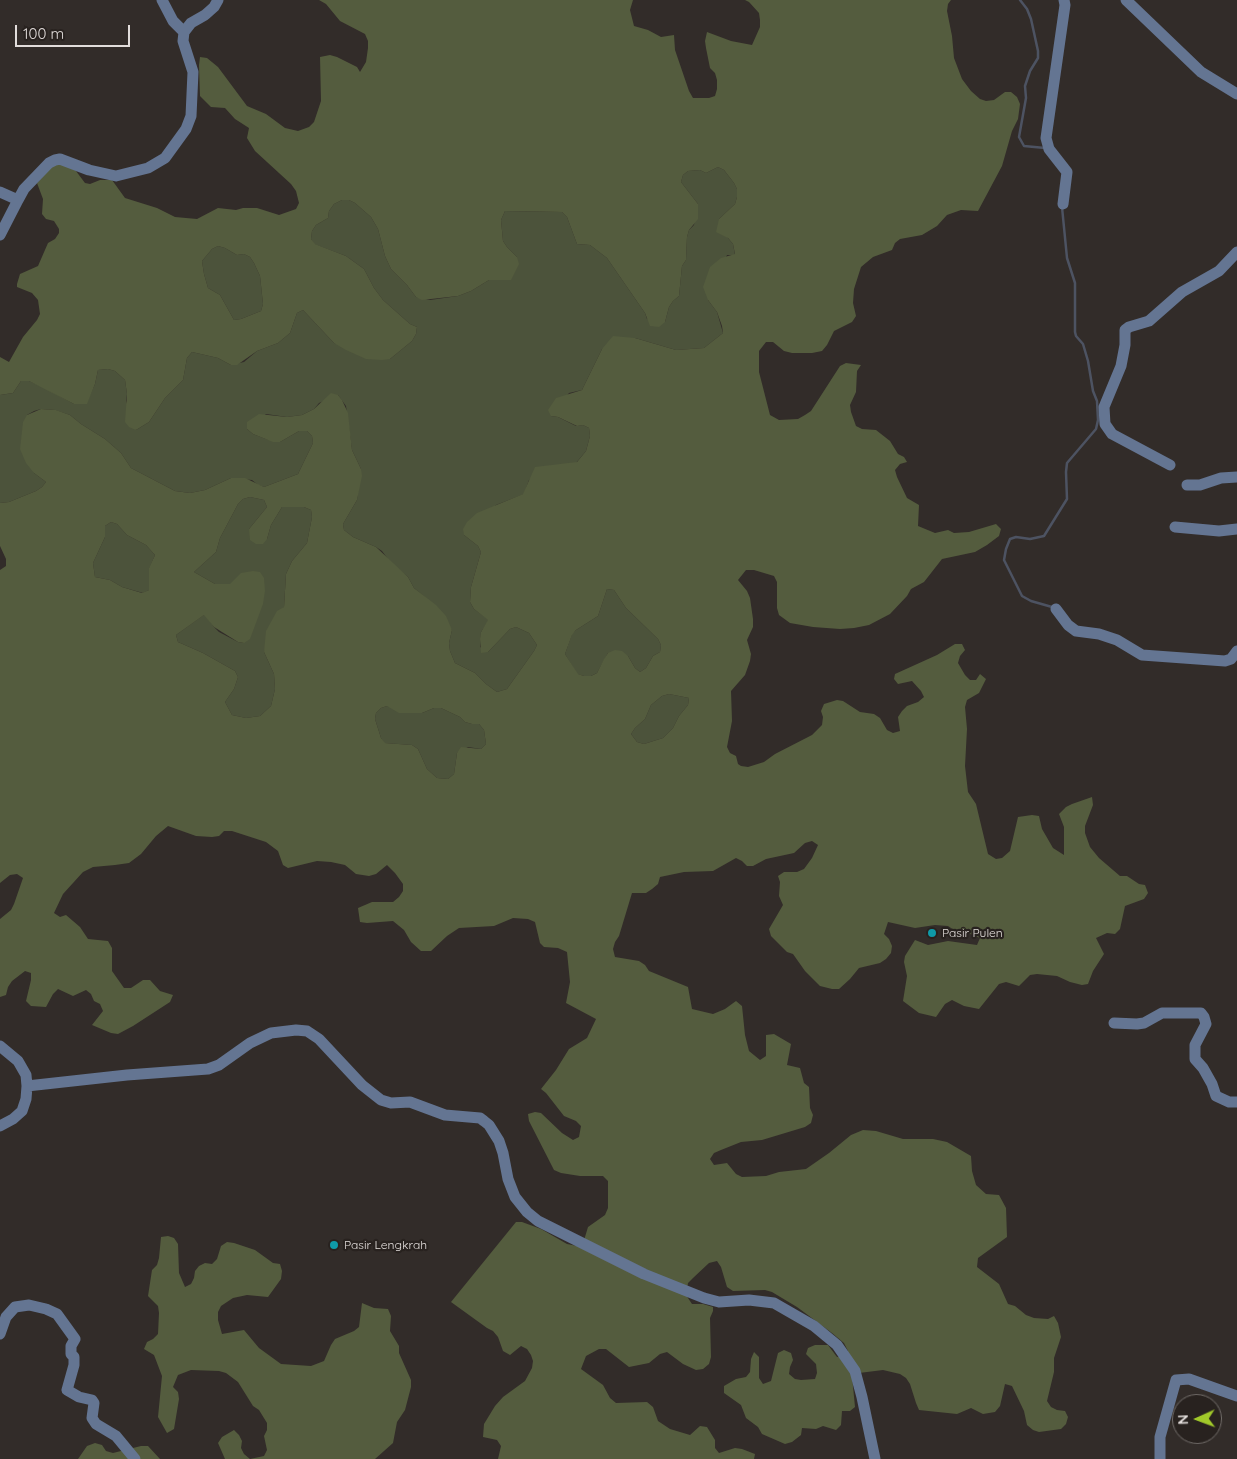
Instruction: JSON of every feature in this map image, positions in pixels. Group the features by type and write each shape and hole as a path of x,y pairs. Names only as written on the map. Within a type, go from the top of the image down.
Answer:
{"street":[{"path":"162,0 173,21 184,32"},
{"path":"0,235 24,189 53,160 60,159 89,170 116,176 148,168 165,158 186,129 191,116 193,72 183,40 184,32 190,23 205,15 214,7 218,0"},
{"path":"1063,204 1067,172 1049,149 1046,138 1066,5 1064,0"},
{"path":"1126,0 1201,72 1237,94"},
{"path":"0,192 18,200"},
{"path":"1170,465 1112,434 1104,424 1104,407 1121,366 1126,330 1129,327 1148,321 1182,292 1219,271 1237,252"},
{"path":"1187,484 1208,484 1221,478 1237,477"},
{"path":"1175,527 1219,531 1237,529"},
{"path":"1056,609 1068,625 1076,631 1099,634 1117,640 1142,655 1226,661 1231,659 1237,651"},
{"path":"1226,661 1237,669"},
{"path":"1114,1022 1127,1025 1136,1024 1162,1013 1202,1014 1206,1024 1195,1045 1195,1059 1212,1084 1216,1096 1229,1102 1237,1102"},
{"path":"28,1086 127,1075 208,1069 220,1065 250,1043 271,1033 307,1031 319,1039 362,1085 381,1100 391,1103 410,1102 445,1115 480,1118 489,1125 499,1141 515,1197 527,1212 538,1220 644,1274 704,1298 718,1302 750,1300 774,1303 814,1326 838,1344 855,1371 875,1459"},
{"path":"0,1046 18,1061 26,1075 28,1086 22,1112 0,1126"},
{"path":"0,1334 6,1317 15,1306 29,1305 57,1314 75,1339 71,1346 74,1365 67,1390 78,1397 92,1400 94,1403 92,1418 96,1424 116,1436 135,1459"},
{"path":"1160,1459 1160,1437 1177,1380 1189,1378 1237,1396"}],"green space":[{"path":"319,0 633,0 630,10 634,26 648,30 661,37 674,35 675,50 689,91 693,98 709,98 715,96 717,80 715,73 710,68 705,41 707,32 731,41 752,45 760,27 759,13 745,0 951,0 947,11 954,58 962,79 971,91 980,99 986,101 994,100 1005,92 1011,92 1017,97 1020,104 1018,119 1012,131 1002,166 978,211 961,210 947,215 937,226 922,235 900,239 895,243 892,250 873,257 861,267 854,289 853,303 856,316 852,322 834,331 822,351 792,353 784,351 773,342 766,342 759,351 759,372 770,415 779,420 798,419 811,411 840,366 846,363 861,365 857,371 856,392 850,405 851,412 856,426 862,429 876,430 890,441 898,454 904,457 907,462 900,464 895,470 907,498 919,505 918,526 935,533 948,530 954,533 969,532 996,524 1001,529 999,536 975,552 942,559 924,582 911,589 890,614 869,625 854,628 813,627 790,623 779,615 777,608 777,582 774,576 754,570 746,570 738,580 750,598 753,627 747,640 751,654 745,675 731,691 732,721 727,747 730,753 736,756 738,764 741,766 748,767 764,762 775,754 812,735 822,725 823,717 821,711 824,704 837,700 843,701 860,712 874,714 880,718 887,730 893,733 900,731 898,717 902,711 907,706 918,702 924,697 912,681 898,684 894,679 895,674 937,655 955,644 962,644 965,650 960,656 958,663 965,675 970,680 976,680 980,674 986,679 979,693 967,700 965,707 967,729 965,766 968,792 976,804 988,854 996,859 1002,858 1010,851 1018,817 1032,815 1039,816 1042,829 1053,848 1064,855 1064,827 1059,814 1066,807 1092,797 1093,805 1085,826 1085,833 1090,847 1099,858 1120,876 1127,876 1139,884 1145,885 1148,893 1144,899 1125,906 1120,929 1115,934 1107,933 1096,938 1104,954 1093,971 1088,984 1082,985 1070,982 1057,976 1030,975 1019,986 1006,982 999,984 979,1009 964,1006 952,1000 945,1004 936,1017 919,1013 903,1001 907,976 904,962 905,956 915,940 928,945 948,941 977,945 980,938 954,930 948,926 935,925 915,928 888,922 884,934 892,946 891,953 886,959 880,963 859,968 839,989 832,989 820,986 805,971 793,954 787,952 771,936 769,929 783,905 779,896 780,882 778,876 784,872 797,872 804,869 818,845 812,841 805,843 794,853 766,859 753,866 747,866 736,858 713,871 684,872 660,877 658,884 646,893 632,893 619,936 613,949 615,957 639,961 649,971 688,987 692,1009 713,1014 725,1009 736,1001 742,1006 749,1051 760,1060 766,1056 766,1035 774,1034 791,1044 787,1065 800,1068 804,1083 809,1087 810,1108 813,1115 811,1123 805,1127 762,1140 741,1142 714,1153 710,1159 714,1165 727,1163 736,1174 742,1177 766,1176 779,1172 806,1169 851,1135 863,1130 876,1131 903,1139 933,1139 947,1142 971,1156 972,1171 976,1185 986,1194 999,1195 1006,1208 1007,1237 978,1258 977,1267 999,1284 1008,1304 1015,1306 1026,1315 1034,1318 1048,1319 1054,1316 1058,1323 1061,1337 1054,1358 1054,1372 1047,1401 1051,1407 1065,1411 1068,1417 1066,1424 1061,1429 1039,1432 1033,1430 1027,1425 1024,1411 1012,1386 1005,1384 1000,1406 995,1412 983,1414 971,1408 957,1414 919,1410 906,1378 900,1374 883,1370 859,1373 852,1376 855,1407 850,1411 842,1411 841,1425 836,1430 823,1426 816,1429 802,1428 801,1435 792,1442 785,1444 762,1434 758,1427 746,1418 741,1405 724,1393 724,1386 736,1379 746,1377 750,1372 751,1359 754,1352 759,1357 759,1378 763,1384 771,1381 778,1353 784,1350 791,1353 793,1360 789,1374 795,1379 801,1380 815,1379 817,1373 816,1364 806,1354 808,1348 815,1345 828,1345 837,1357 847,1355 848,1351 844,1343 832,1333 797,1307 772,1292 765,1290 733,1291 727,1287 721,1267 717,1261 709,1263 688,1283 686,1295 692,1304 703,1304 713,1307 710,1318 711,1357 709,1364 703,1369 696,1370 683,1364 667,1352 660,1354 649,1363 629,1367 606,1349 599,1349 586,1356 581,1369 603,1385 610,1398 616,1403 647,1402 653,1407 658,1421 670,1429 690,1435 700,1426 707,1427 715,1440 715,1448 719,1453 735,1448 742,1449 755,1454 754,1459 498,1459 501,1446 497,1440 483,1437 484,1424 503,1397 525,1381 532,1368 533,1361 527,1349 521,1346 510,1355 503,1351 498,1337 493,1331 451,1302 516,1222 522,1222 541,1229 567,1244 582,1247 588,1227 605,1215 608,1208 608,1181 603,1176 580,1176 554,1170 529,1121 528,1114 541,1113 562,1133 573,1140 579,1137 581,1126 576,1121 564,1116 541,1089 569,1049 587,1038 596,1019 566,1003 570,982 567,952 558,948 544,947 540,943 535,922 528,919 513,918 494,926 459,928 431,951 421,951 411,942 404,930 393,921 360,922 358,908 372,902 393,902 403,891 403,884 387,865 376,874 369,876 356,874 345,865 331,862 317,861 288,868 283,865 278,851 266,842 232,831 224,831 219,836 212,837 196,836 168,826 156,836 141,854 129,863 93,867 83,872 63,894 54,913 60,917 66,915 80,927 88,939 108,941 112,948 112,971 124,988 131,988 143,980 150,980 160,991 173,995 170,1002 118,1034 92,1025 103,1011 100,1004 94,1001 91,994 86,990 73,996 58,989 46,1007 31,1006 26,1001 31,973 25,971 12,981 6,995 0,997 0,919 11,910 23,878 17,874 10,875 0,883 0,570 6,566 6,559 0,546 0,503 9,502 36,491 46,482 34,473 26,463 20,449 23,422 27,415 41,409 56,410 70,415 105,439 121,453 131,468 175,491 190,493 205,490 231,478 245,478 264,487 298,474 313,443 312,436 307,431 299,431 280,442 273,442 253,434 247,429 247,422 259,414 287,417 302,415 314,409 331,393 338,395 348,413 352,450 361,469 362,476 357,500 343,524 344,530 353,537 376,547 408,577 414,588 436,605 446,616 452,630 449,643 455,663 475,673 497,692 507,689 537,645 529,633 516,627 510,629 488,652 481,653 481,632 488,620 474,609 470,602 471,587 481,552 478,546 464,535 463,529 467,522 477,513 523,494 535,467 577,462 586,451 590,436 589,428 583,425 577,426 558,417 551,416 548,410 556,398 582,390 602,349 613,336 635,338 676,350 704,348 723,333 717,312 708,300 703,287 710,267 721,258 735,254 733,244 728,238 716,232 719,219 735,204 737,189 724,170 718,167 706,173 700,170 688,171 683,175 681,182 698,204 698,219 689,230 687,237 686,260 682,266 679,296 669,307 665,322 659,327 650,326 645,313 607,258 590,245 577,244 567,217 562,212 505,211 501,220 503,241 517,257 519,264 511,280 489,280 471,291 458,296 422,300 416,297 391,269 385,256 378,229 371,217 355,203 349,200 342,200 334,204 329,211 328,218 316,225 312,231 311,239 315,244 346,256 364,269 383,300 410,324 417,327 412,341 390,359 366,359 346,350 334,343 303,310 297,313 290,333 278,343 257,351 237,365 231,365 218,358 192,352 187,358 183,380 165,398 149,422 136,430 129,427 125,422 127,394 125,380 115,371 108,369 98,370 87,404 74,404 29,381 21,381 13,393 0,395 0,357 9,362 23,337 40,314 38,300 32,293 17,287 20,274 38,266 48,243 55,239 59,233 59,229 54,221 46,219 42,214 43,199 37,183 54,164 66,164 76,171 85,183 90,184 100,180 112,180 125,198 157,208 175,217 197,219 218,208 236,210 257,208 279,215 296,209 299,203 296,191 291,184 255,151 247,138 249,128 235,119 225,108 211,107 200,96 200,57 207,58 218,67 247,106 266,114 285,128 298,131 309,127 314,122 321,101 320,57 330,55 337,57 357,67 360,72 366,62 368,48 365,34 340,21 326,4","holes":["218,246 237,255 244,254 250,257 260,276 263,304 261,311 234,320 220,295 208,288 202,261 212,249","250,497 264,500 267,507 249,529 250,540 256,544 263,544 267,539 271,525 282,507 304,507 311,510 312,517 307,543 292,561 286,574 284,607 277,611 266,631 264,652 274,674 275,689 271,706 260,716 246,718 232,715 225,702 234,689 238,677 235,671 203,653 178,642 176,635 204,615 214,627 238,642 244,643 250,639 263,604 265,591 264,578 260,572 241,573 230,584 215,584 194,572 216,552 220,538 238,504 243,499","111,522 117,524 127,535 146,545 155,555 149,568 149,590 142,593 122,587 110,580 95,577 93,563 105,537 105,526","607,589 614,590 626,608 658,639 661,645 660,652 653,656 646,668 640,672 635,668 628,656 622,651 615,650 608,653 597,673 591,676 578,674 565,654 572,635 576,630 598,616","669,694 689,698 688,705 679,716 673,728 663,738 644,744 637,742 631,734 645,719 651,705 662,696","387,706 399,713 422,713 434,708 441,708 460,717 465,722 479,724 484,730 486,744 481,749 461,747 457,753 454,774 448,779 437,778 427,769 418,749 412,745 385,743 381,738 375,719 376,713 381,708"]},
{"path":"718,167 724,170 737,189 735,204 719,219 733,244 735,255 727,255 708,300 717,312 723,333 704,348 676,350 635,338 602,349 582,390 569,393 551,416 558,417 576,426 583,425 589,428 590,436 586,451 576,463 563,465 529,480 524,494 496,505 464,535 478,546 481,552 471,587 470,602 474,609 489,620 481,632 480,647 488,652 510,629 516,627 529,633 537,645 507,689 497,692 475,673 455,663 449,643 452,630 425,597 414,588 408,577 391,563 382,551 353,537 344,530 343,524 357,500 361,469 352,450 346,406 338,395 319,403 314,409 302,415 287,417 266,414 247,429 253,434 280,442 299,431 307,431 312,436 313,443 298,474 264,487 252,480 231,478 205,490 190,493 175,491 131,468 121,453 105,439 70,415 55,410 41,409 34,411 27,415 34,473 46,482 36,491 9,502 0,503 0,395 13,393 21,381 29,381 43,387 74,404 86,404 95,384 98,370 108,369 115,371 125,380 126,401 136,430 149,422 165,398 183,380 187,358 192,352 218,358 231,365 244,362 257,351 278,343 290,333 297,313 303,310 334,343 390,359 412,341 417,327 410,324 383,300 364,269 346,256 314,244 311,239 312,231 316,225 328,218 329,211 334,204 342,200 349,200 355,203 371,217 378,229 385,256 391,269 416,297 430,300 458,296 471,291 489,280 517,257 503,241 501,220 505,211 562,212 567,217 577,244 590,245 607,258 645,313 647,319 665,322 669,307 679,296 682,266 686,260 687,237 689,230 694,225 698,204 681,182 683,175 688,171 700,170 706,173"},
{"path":"218,246 237,255 244,254 250,257 254,263 260,276 263,304 261,311 234,320 220,295 208,288 202,261 212,249"},
{"path":"250,497 264,500 267,507 249,529 267,539 271,525 282,507 304,507 311,510 312,517 307,543 292,561 286,574 284,607 264,652 274,674 275,689 271,706 260,716 246,718 232,715 225,702 234,689 238,677 235,671 203,653 178,642 176,635 205,614 219,632 238,642 244,643 230,584 215,584 194,572 216,552 220,538 238,504 243,499"},
{"path":"111,522 117,524 127,535 146,545 155,555 149,569 149,590 143,593 122,587 110,580 95,577 93,563 105,537 105,526"},
{"path":"607,589 614,590 626,608 658,639 661,645 660,652 653,656 646,668 640,672 635,668 628,656 608,653 597,673 591,676 577,674 565,654 572,634 598,616"},
{"path":"669,694 689,698 688,705 679,716 673,728 663,738 644,744 637,742 631,734 635,728 645,719 651,705 662,696"},
{"path":"387,706 422,713 434,708 441,708 460,717 465,722 479,724 484,730 486,744 481,749 468,747 457,753 454,774 448,779 437,778 427,769 418,749 412,745 384,743 375,719 376,713 381,708"},
{"path":"168,1236 174,1238 178,1244 179,1273 185,1287 191,1284 195,1271 199,1266 205,1263 212,1264 217,1259 221,1246 227,1242 255,1250 273,1263 280,1264 282,1271 281,1279 268,1297 247,1295 233,1298 221,1306 218,1312 218,1320 222,1334 244,1330 259,1348 281,1364 311,1366 324,1361 335,1339 359,1327 362,1303 374,1308 388,1309 391,1316 390,1331 399,1346 399,1353 411,1380 405,1410 397,1422 393,1443 375,1459 250,1459 264,1456 267,1450 264,1436 267,1430 267,1423 259,1410 253,1406 238,1382 226,1373 219,1371 191,1370 178,1375 173,1387 178,1392 179,1399 174,1429 167,1433 158,1417 162,1376 154,1355 144,1349 147,1342 158,1334 158,1306 148,1296 152,1270 157,1265 159,1258 161,1237"},
{"path":"234,1430 242,1441 241,1448 244,1454 250,1459 225,1459 218,1443 222,1437"},
{"path":"95,1443 102,1445 106,1451 113,1453 148,1446 160,1459 78,1459 87,1446"}],"waterway":[{"path":"1020,0 1027,9 1031,19 1038,58 1030,71 1025,86 1026,98 1019,137 1024,146 1045,148"},
{"path":"1052,607 1031,601 1022,596 1004,560 1010,539 1016,537 1030,539 1044,536 1067,499 1067,463 1096,429 1098,420 1097,401 1093,391 1088,361 1083,344 1075,332 1075,283 1067,258 1062,207"}],"place":[{"name":"Pasir Pulen","path":"932,933"},
{"name":"Pasir Lengkrah","path":"334,1245"}]}
